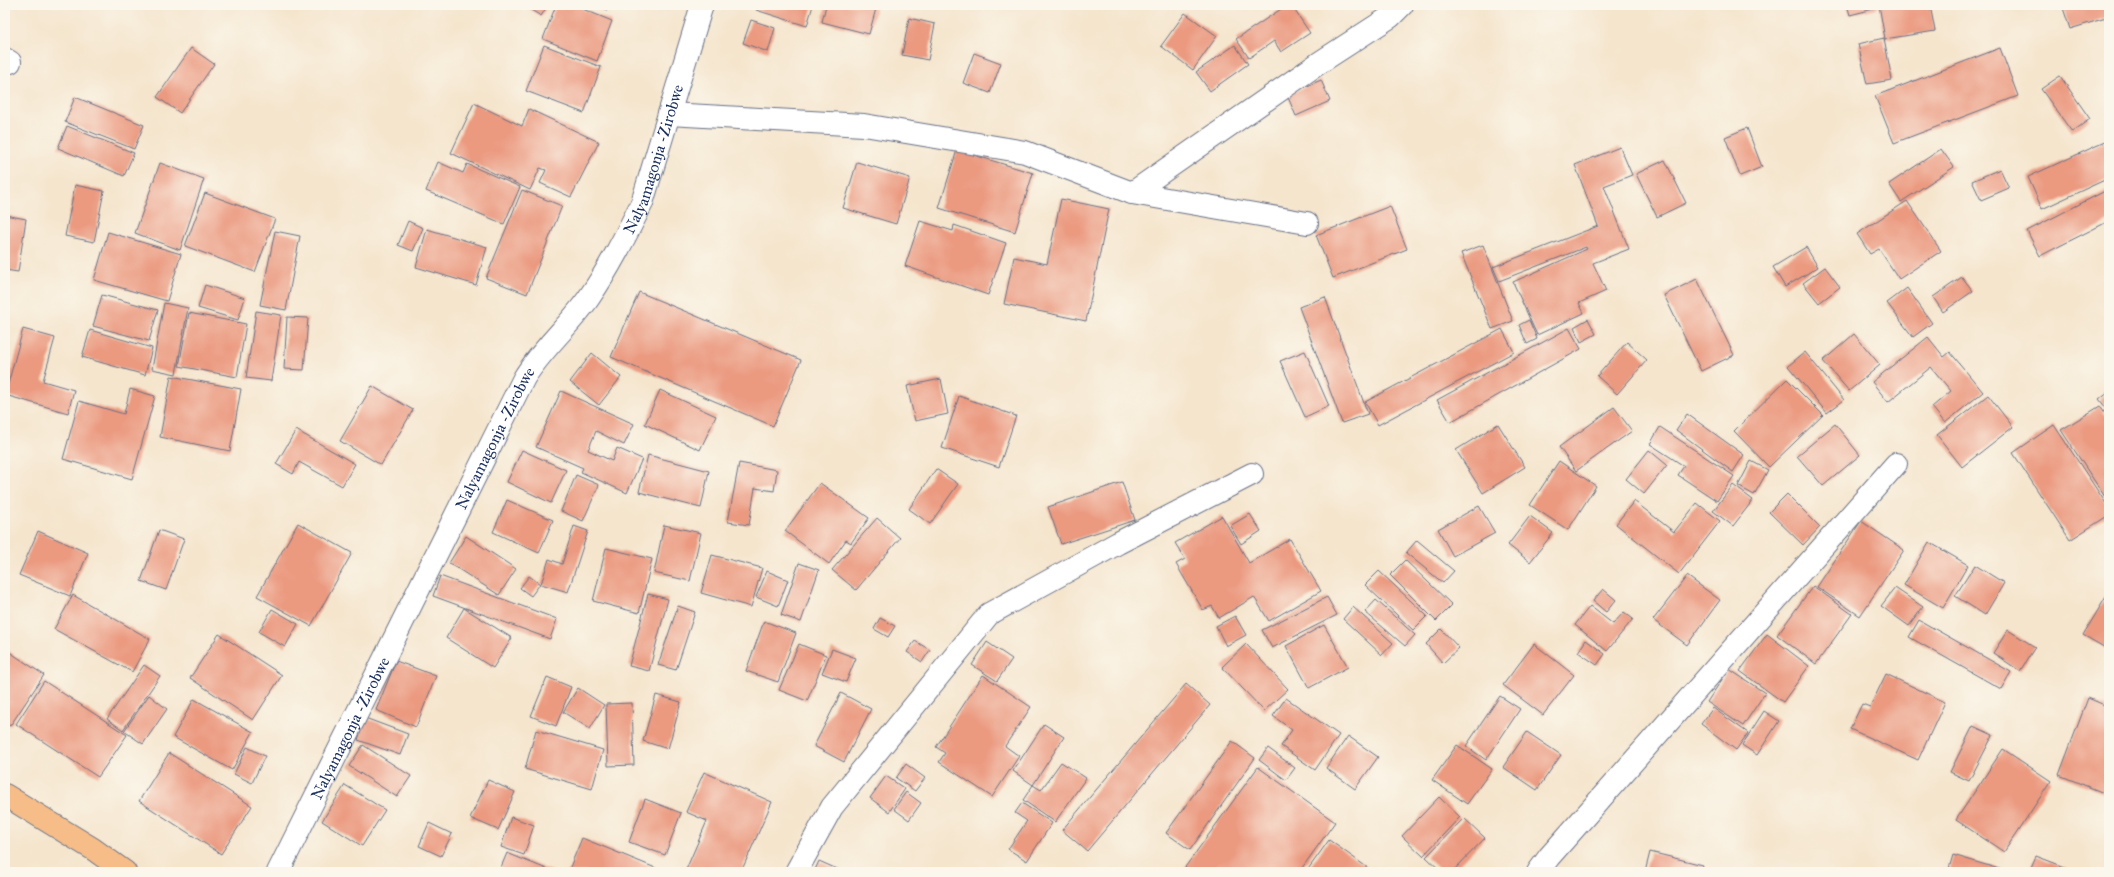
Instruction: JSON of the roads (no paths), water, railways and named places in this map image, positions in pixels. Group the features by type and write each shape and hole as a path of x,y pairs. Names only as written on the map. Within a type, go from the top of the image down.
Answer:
{"main road":[{"path":"5,795 93,849 125,872"}],"street":[{"name":"Nalyamagonja -Zirobwe","path":"278,872 524,378 536,360 588,299 628,231 642,202 702,5"},
{"path":"1132,193 1319,63 1390,17 1402,5"},
{"path":"669,114 864,125 1025,152 1132,193 1307,223"},
{"path":"1538,872 1549,857 1896,464"},
{"path":"796,872 832,807 989,614 1118,543 1252,474"}]}
